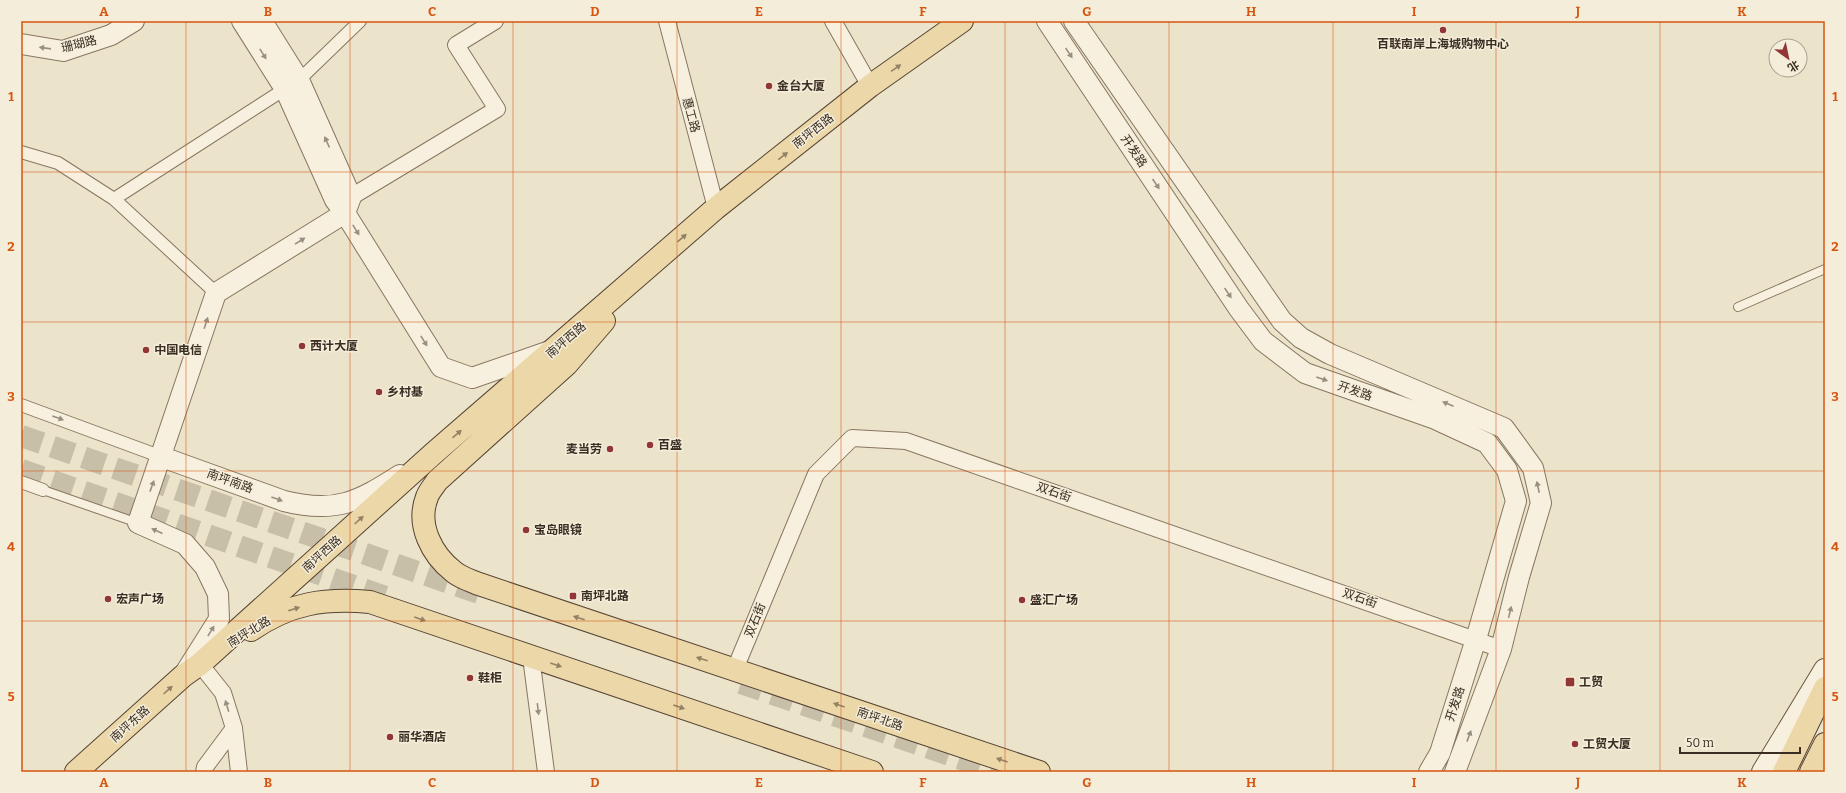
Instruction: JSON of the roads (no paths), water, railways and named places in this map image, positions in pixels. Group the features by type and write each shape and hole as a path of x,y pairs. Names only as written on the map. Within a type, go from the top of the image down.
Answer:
{"main road":[{"name":"南坪西路","path":"192,670 434,453 716,208 870,86 962,21"},
{"name":"南坪北路","path":"653,264 567,364 437,481 427,496 423,512 424,527 430,544 442,562 455,573 476,583 1039,772"},
{"name":"南坪北路","path":"192,670 254,627 286,611 316,602 341,600 370,602 872,772"},
{"name":"南坪东路","path":"76,772 192,670"},
{"path":"1763,772 1825,670"},
{"path":"1784,772 1825,688"},
{"path":"1811,772 1825,744"}],"street":[{"name":"珊瑚路","path":"21,46 63,51 112,35 134,21"},
{"path":"242,21 292,84"},
{"path":"262,21 292,84 344,203 440,368 472,378 554,350"},
{"path":"114,199 292,84 360,21"},
{"path":"239,772 234,728 223,693 192,670 219,619 218,594 205,567 185,544 138,523 162,457 216,293 344,203 497,109 456,45 494,21"},
{"name":"惠工路","path":"666,21 716,208"},
{"path":"833,21 870,86"},
{"name":"开发路","path":"1047,21 1235,303 1263,341 1305,373 1432,418 1487,443 1507,470 1516,501 1476,639 1440,753 1429,772"},
{"name":"开发路","path":"1074,21 1282,322 1301,338 1330,354 1504,428 1533,468 1541,503 1519,577 1501,649 1455,772"},
{"path":"21,152 58,163 114,199 216,293"},
{"name":"南坪南路","path":"21,405 284,501 302,506 325,506 347,503 367,496 434,453"},
{"name":"双石街","path":"735,669 816,474 852,438 906,440 1501,649"},
{"path":"21,482 43,490"},
{"path":"531,657 546,772"},
{"path":"204,772 205,767 234,728"}],"lane":[{"path":"1738,307 1825,270"},
{"path":"43,490 138,523"}],"tunnel":[{"path":"21,436 479,593"},
{"path":"21,470 394,600"},
{"path":"741,683 999,772"}],"place":[{"name":"百联南岸上海城购物中心","path":"1443,30"},
{"name":"金台大厦","path":"769,86"},
{"name":"西计大厦","path":"302,346"},
{"name":"中国电信","path":"146,350"},
{"name":"乡村基","path":"379,392"},
{"name":"百盛","path":"650,445"},
{"name":"麦当劳","path":"610,449"},
{"name":"宝岛眼镜","path":"526,530"},
{"name":"南坪北路","path":"573,596"},
{"name":"宏声广场","path":"108,599"},
{"name":"盛汇广场","path":"1022,600"},
{"name":"鞋柜","path":"470,678"},
{"name":"工贸","path":"1570,682"},
{"name":"丽华酒店","path":"390,737"},
{"name":"工贸大厦","path":"1575,744"}]}
